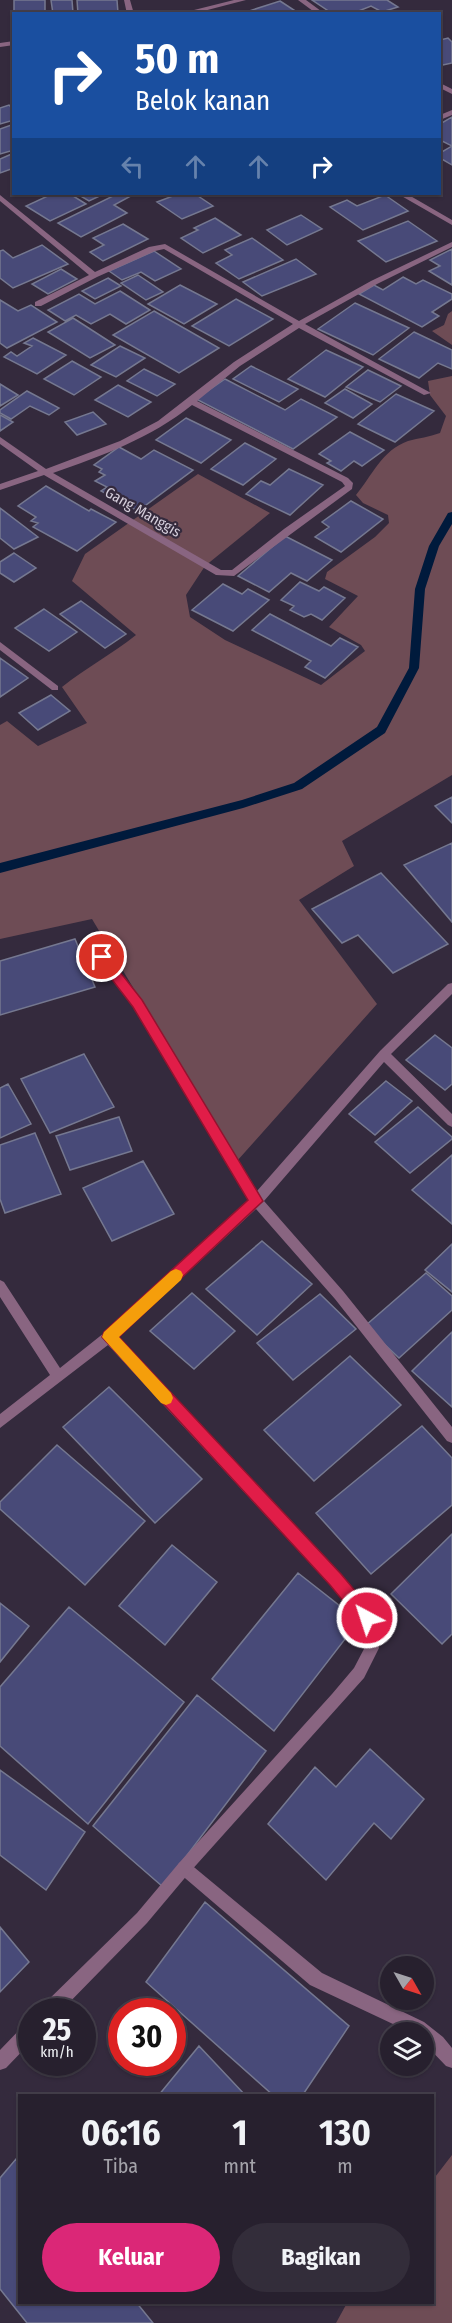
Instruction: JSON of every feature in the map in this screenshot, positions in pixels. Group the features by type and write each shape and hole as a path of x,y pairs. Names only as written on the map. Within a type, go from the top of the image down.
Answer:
{"street":[{"path":"190,12 243,0"},
{"path":"302,0 319,12"},
{"path":"404,195 452,223"},
{"path":"0,197 94,275"},
{"path":"0,488 125,441 162,423 222,374 298,324 387,275 452,244"},
{"path":"38,304 94,275 152,249 165,246 298,324 427,393"},
{"name":"Gang Manggis","path":"0,440 45,472 219,573 228,575 234,573 287,531 349,487 349,483 189,400"},
{"path":"0,645 56,688"},
{"path":"102,957 137,1003 256,1201 339,1295 452,1437"},
{"path":"0,1422 109,1337 256,1201 384,1054 452,987"},
{"path":"384,1054 452,1122"},
{"path":"0,1286 58,1376"},
{"path":"62,1998 142,1918 184,1868 337,1700 359,1673 372,1648 367,1618 335,1580 109,1337"},
{"path":"184,1868 316,1979 418,2028 437,2043 452,2060"},
{"path":"0,2062 18,2043"}],"shaded area":[{"path":"452,311 452,345 432,331 444,325 448,314"},
{"path":"452,376 452,775 342,841 354,866 299,900 377,1004 237,1161 92,919 0,939 0,725 7,721 38,746 87,723 62,687 136,635 72,581 85,554 198,474 270,513 205,566 186,595 190,617 225,640 321,685 365,651 361,645 329,627 358,596 325,579 327,572 375,537 389,523 388,515 363,503 356,495 384,457 399,445 440,433 446,416 430,395 428,381"},
{"path":"452,2155 452,2323 336,2323 346,2304 434,2304 434,2178"}],"building":[{"path":"14,0 45,0 45,12 14,12"},
{"path":"51,0 72,0 73,12 53,12"},
{"path":"77,0 117,0 118,12 78,12"},
{"path":"312,0 387,0 398,7 382,12 371,6 356,12 330,12"},
{"path":"280,1 297,12 250,12"},
{"path":"448,38 452,42 452,63 443,65 441,63 441,40"},
{"path":"9,105 12,108 12,121 0,124 0,108"},
{"path":"452,117 452,146 441,140 441,123"},
{"path":"12,125 12,151 0,154 0,129"},
{"path":"452,146 452,165 441,159 441,152"},
{"path":"12,154 12,169 0,173 0,159"},
{"path":"50,195 72,195 86,204 50,221 26,206"},
{"path":"79,195 102,195 89,201"},
{"path":"115,195 129,197 114,205 127,213 81,237 58,223"},
{"path":"175,195 196,195 213,206 182,219 157,202"},
{"path":"385,195 408,211 363,230 330,207 347,200 357,206"},
{"path":"301,215 322,229 287,245 267,230"},
{"path":"215,218 241,235 203,253 181,238 198,230 194,228"},
{"path":"408,221 437,241 386,262 358,241"},
{"path":"123,224 148,239 103,261 90,252 104,245 93,238"},
{"path":"252,238 283,260 239,279 216,263 232,255 225,250"},
{"path":"42,245 68,264 13,288 0,278 0,251 3,250 13,258"},
{"path":"452,249 452,285 429,271 440,266 430,260"},
{"path":"154,251 181,269 155,281 141,272 122,280 109,271"},
{"path":"296,259 316,274 262,296 243,282"},
{"path":"61,269 77,279 48,294 32,284"},
{"path":"138,275 163,292 146,300 121,283"},
{"path":"403,277 416,284 423,280 452,294 452,299 432,312 439,316 422,327 359,294 374,285 383,290"},
{"path":"108,278 121,286 95,299 82,291"},
{"path":"180,285 217,304 184,324 148,304"},
{"path":"120,291 150,310 126,324 110,314 91,324 76,315 65,321 48,310 79,294 95,304"},
{"path":"236,299 273,319 229,346 192,326"},
{"path":"0,300 18,311 31,305 57,322 7,348 0,343"},
{"path":"355,303 409,328 373,355 318,329"},
{"path":"154,311 219,348 179,373 113,335"},
{"path":"73,318 115,345 90,358 48,332"},
{"path":"414,332 452,350 452,369 438,363 419,378 379,359"},
{"path":"33,338 66,355 37,374 4,357 11,352 17,356 32,346 24,343"},
{"path":"120,346 145,358 116,377 91,365"},
{"path":"326,350 363,367 325,397 288,379"},
{"path":"72,361 101,377 74,395 44,379"},
{"path":"251,366 298,389 279,402 233,379"},
{"path":"144,369 175,384 157,396 127,381"},
{"path":"368,370 401,386 380,402 346,387"},
{"path":"225,379 285,410 301,399 337,417 293,449 196,399"},
{"path":"0,384 18,395 0,406"},
{"path":"118,385 151,402 128,417 95,400"},
{"path":"345,389 372,404 353,418 325,403"},
{"path":"27,391 59,408 49,415 30,406 11,419 0,413 0,410"},
{"path":"396,394 434,411 395,442 358,424"},
{"path":"93,412 106,424 77,435 65,422"},
{"path":"0,415 13,422 0,431"},
{"path":"186,418 231,440 201,463 156,440"},
{"path":"350,432 384,450 362,466 354,461 341,471 327,463 331,461 319,454"},
{"path":"245,443 276,459 243,485 211,469"},
{"path":"119,447 141,459 154,450 193,470 138,511 101,491 107,487 95,481 105,475 99,472 102,469 94,465"},
{"path":"289,469 323,485 290,515 246,494 261,481 270,485"},
{"path":"46,486 89,511 91,509 116,522 77,551 33,527 38,523 31,521 36,517 18,506"},
{"path":"351,501 383,519 341,552 315,537 329,527 322,522"},
{"path":"0,508 38,537 14,549 0,538"},
{"path":"285,536 332,560 307,581 291,573 269,592 238,576"},
{"path":"14,553 36,568 14,582 0,573 0,562"},
{"path":"300,582 319,591 324,587 345,598 322,620 311,614 304,617 290,610 294,606 281,600"},
{"path":"223,584 242,594 248,589 269,600 233,631 192,610"},
{"path":"81,601 126,634 105,648 60,614"},
{"path":"44,609 77,632 49,651 15,628"},
{"path":"270,614 331,646 340,638 358,647 325,678 305,667 311,661 252,630"},
{"path":"0,658 28,678 0,697"},
{"path":"51,695 70,711 38,730 19,713"},
{"path":"452,797 452,823 435,806"},
{"path":"452,843 452,922 404,865"},
{"path":"381,873 448,944 393,973 358,935 342,943 312,909"},
{"path":"75,939 95,987 0,1015 0,961"},
{"path":"435,1035 452,1048 452,1084 445,1090 406,1060"},
{"path":"84,1054 114,1107 50,1133 21,1079"},
{"path":"386,1081 412,1101 375,1135 349,1114"},
{"path":"8,1084 31,1124 0,1138 0,1088"},
{"path":"418,1107 452,1139 410,1173 375,1142"},
{"path":"119,1117 132,1151 70,1170 56,1136"},
{"path":"35,1133 61,1194 5,1213 0,1199 0,1145"},
{"path":"452,1155 452,1224 412,1190"},
{"path":"143,1161 174,1214 112,1241 83,1188"},
{"path":"262,1241 312,1284 257,1335 206,1289"},
{"path":"452,1244 452,1292 425,1270"},
{"path":"426,1273 452,1296 452,1310 399,1358 365,1326"},
{"path":"192,1293 235,1331 194,1369 150,1331"},
{"path":"320,1294 356,1329 293,1380 257,1343"},
{"path":"452,1332 452,1407 412,1371"},
{"path":"350,1356 401,1405 314,1481 264,1430"},
{"path":"109,1387 202,1479 155,1523 63,1427"},
{"path":"422,1426 452,1458 452,1505 371,1574 316,1513"},
{"path":"57,1445 145,1521 85,1585 0,1509 0,1502"},
{"path":"452,1534 452,1634 442,1644 391,1594"},
{"path":"172,1545 217,1582 165,1645 119,1606"},
{"path":"298,1573 359,1621 274,1731 212,1679"},
{"path":"0,1603 29,1626 0,1662"},
{"path":"69,1607 184,1702 88,1824 0,1746 0,1687"},
{"path":"197,1695 266,1751 163,1887 93,1826"},
{"path":"370,1749 424,1799 391,1839 374,1823 326,1880 268,1824 315,1767 336,1787"},
{"path":"0,1770 85,1832 46,1890 0,1855"},
{"path":"205,1902 349,2026 303,2094 272,2094 186,2018 186,1998 164,1998 146,1982"},
{"path":"0,1927 29,1962 0,1992"},
{"path":"199,2046 244,2094 160,2094 174,2076 186,2076 186,2062"},
{"path":"16,2159 18,2161 18,2304 138,2304 153,2323 27,2323 0,2289 0,2178"}],"waterway":[{"path":"0,868 243,804 298,786 381,730 414,668 420,589 434,546 452,515"}],"slow traffic":[{"path":"166,1398 109,1337 176,1275"}],"route":[{"path":"102,957 137,1003 256,1201 109,1337 335,1580 367,1618"}]}
